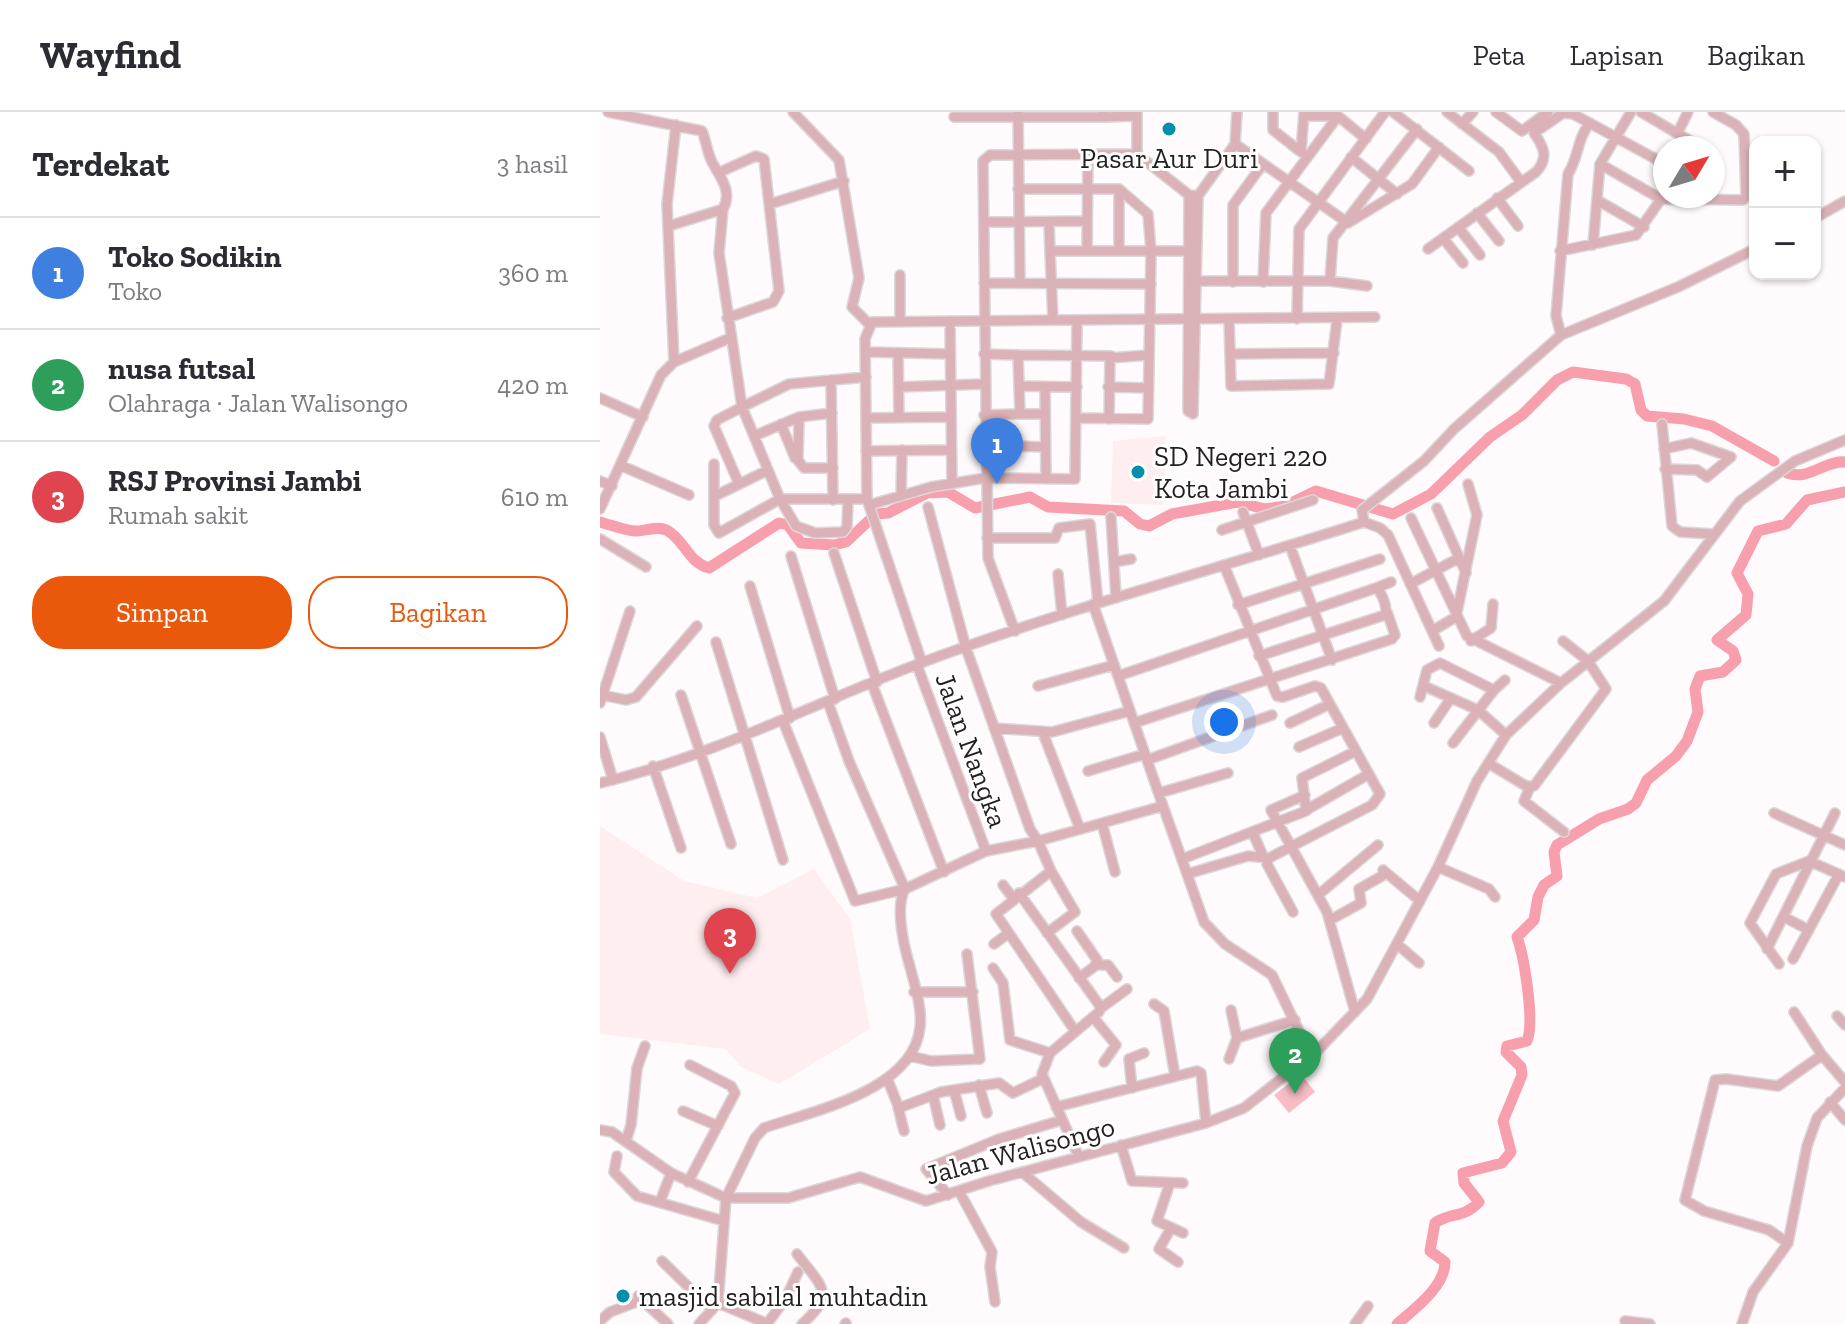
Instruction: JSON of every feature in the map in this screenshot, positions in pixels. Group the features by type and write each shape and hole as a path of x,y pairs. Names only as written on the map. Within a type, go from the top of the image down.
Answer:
{"street":[{"path":"608,112 702,131 727,196 719,253 742,407 780,499 796,526 815,533 846,530 848,500"},
{"path":"793,112 835,152 844,181 859,278 852,304 869,324 900,321 1337,320 1375,317"},
{"path":"1193,288 1188,251 1194,195 1235,144 1237,112"},
{"path":"1273,112 1273,130 1301,152 1315,152"},
{"path":"1297,319 1299,229 1385,112"},
{"path":"1393,112 1469,171"},
{"path":"1447,112 1499,152 1521,182"},
{"path":"1462,124 1473,112"},
{"path":"1496,112 1521,131 1540,125"},
{"path":"1593,245 1600,164 1631,112"},
{"path":"1641,112 1684,136"},
{"path":"1678,132 1688,112"},
{"path":"1713,112 1736,125 1744,134 1746,196 1740,201 1725,199"},
{"path":"1428,249 1536,172 1544,161 1544,148 1534,133 1552,113 1573,114 1653,157"},
{"path":"954,129 954,114 1137,114 1137,154"},
{"path":"1301,152 1304,114 1338,116 1366,139"},
{"path":"1018,115 1020,282"},
{"path":"1263,282 1265,217 1315,152 1338,116"},
{"path":"1561,335 1556,316 1568,172 1576,159 1581,134 1590,123"},
{"path":"674,362 668,190 676,125"},
{"path":"1348,223 1348,216 1417,129"},
{"path":"1235,144 1348,223"},
{"path":"1330,281 1333,238 1348,223 1419,178 1439,147"},
{"path":"1015,631 988,559 983,161 990,155 1017,153 1137,154 1194,195"},
{"path":"1087,251 1088,154"},
{"path":"720,172 751,157 762,157 766,163 778,297 727,318"},
{"path":"1351,157 1397,194"},
{"path":"1233,282 1231,209 1263,164"},
{"path":"1600,164 1653,194"},
{"path":"770,204 844,181"},
{"path":"1018,189 1119,189 1148,214 1151,251 1148,419 1077,418"},
{"path":"1119,189 1119,251"},
{"path":"1192,320 1193,414 1188,411 1194,195"},
{"path":"1497,198 1518,226"},
{"path":"1597,200 1644,227"},
{"path":"1821,215 1845,201"},
{"path":"1560,251 1636,235 1656,208"},
{"path":"669,226 723,209"},
{"path":"1477,213 1499,241"},
{"path":"984,222 1087,221"},
{"path":"1049,222 1053,320"},
{"path":"1458,227 1480,255"},
{"path":"1443,238 1463,263"},
{"path":"1050,251 1188,251"},
{"path":"1364,522 1363,509 1424,461 1454,429 1561,335 1678,287 1749,252"},
{"path":"900,275 900,321"},
{"path":"1193,288 1233,282 1330,281 1367,286"},
{"path":"984,283 1151,284"},
{"path":"1229,319 1231,386 1329,384 1337,320"},
{"path":"714,464 714,528 720,533 780,499 848,500 871,509 901,496 985,478 1072,480 1077,476 1077,320"},
{"path":"950,321 952,484"},
{"name":"Jalan Nangka","path":"869,324 866,451 871,509 919,664 986,851"},
{"path":"600,509 661,375 674,362 730,338"},
{"path":"866,352 950,354"},
{"path":"898,353 899,418"},
{"path":"1230,354 1334,353"},
{"path":"984,354 1149,355"},
{"path":"1018,355 1020,414"},
{"path":"1109,419 1111,356"},
{"path":"739,484 714,423 789,384 866,377"},
{"path":"831,380 833,500"},
{"path":"899,387 984,384"},
{"path":"1020,386 1077,387"},
{"path":"1045,387 1046,479"},
{"path":"1108,387 1148,388"},
{"path":"600,398 643,417"},
{"path":"754,436 799,417 832,413"},
{"path":"984,415 1045,414"},
{"path":"797,459 799,417"},
{"path":"866,418 950,417"},
{"path":"781,424 804,468 833,468"},
{"path":"1662,424 1674,529 1712,534"},
{"name":"Jalan Walisongo","path":"600,1130 626,1141 671,1173 726,1198 788,1198 860,1177 924,1201 1206,1123 1244,1108 1311,1056 1371,993 1438,867 1488,763 1506,735 1561,683 1664,601 1740,501 1784,469 1845,440"},
{"path":"1664,449 1691,443 1731,457 1707,477 1697,470 1665,469"},
{"path":"985,445 1045,447"},
{"path":"901,496 902,450"},
{"path":"866,451 950,450"},
{"path":"622,466 689,495"},
{"path":"715,496 768,470"},
{"path":"600,481 612,486"},
{"path":"1432,631 1456,617 1477,515 1468,484"},
{"path":"1222,530 1313,500"},
{"path":"928,507 966,648 1030,829 1075,912 1047,933"},
{"path":"1437,508 1466,573"},
{"path":"1243,512 1259,555"},
{"path":"1111,517 1116,598"},
{"path":"1411,518 1456,617 1471,641 1561,683"},
{"path":"600,783 786,720 919,664 1015,631 1364,522 1388,535 1439,646"},
{"path":"1057,552 1055,538 1061,528 1090,524 1093,527 1095,604 1199,913 1210,930 1225,944 1272,975 1311,1056"},
{"path":"987,538 1055,538"},
{"path":"600,539 646,567"},
{"path":"1290,546 1332,660"},
{"path":"834,553 874,683 944,872"},
{"path":"699,1324 715,1307 726,1198 755,1138 764,1128 834,1106 887,1078 910,1056 920,1028 901,923 905,889 857,782 791,556"},
{"path":"1410,584 1459,558"},
{"path":"1114,562 1131,559"},
{"path":"1238,605 1380,559"},
{"path":"1187,874 1248,856 1266,857 1380,799 1321,688 1315,686 1283,697 1277,696 1248,631 1224,565"},
{"path":"1058,574 1062,615"},
{"path":"1118,676 1391,582"},
{"path":"750,586 786,720 855,901 905,889 986,851 1038,841 1163,806"},
{"path":"1134,723 1392,639 1393,627 1376,588"},
{"path":"1471,641 1491,628 1493,604"},
{"path":"630,611 601,699 626,700 636,697 697,626"},
{"path":"1259,656 1387,612"},
{"path":"1563,641 1588,661 1606,689 1530,787 1524,801 1564,832"},
{"path":"716,642 783,860"},
{"path":"1420,697 1427,670 1440,663 1494,690"},
{"path":"1038,686 1114,665"},
{"path":"1453,743 1505,680"},
{"path":"1424,686 1478,710 1506,735"},
{"path":"681,695 731,844"},
{"path":"1434,723 1451,698"},
{"path":"1290,723 1330,704"},
{"path":"994,728 1043,733 1130,711"},
{"path":"1088,771 1146,757 1272,715"},
{"path":"1299,747 1343,728"},
{"path":"1043,733 1080,829"},
{"path":"600,737 613,780"},
{"path":"1308,809 1302,778 1356,751"},
{"path":"1488,763 1530,787"},
{"path":"653,766 681,848"},
{"path":"1159,793 1228,773"},
{"path":"1182,859 1277,825 1369,774"},
{"path":"1305,795 1271,809 1330,920 1355,1012"},
{"path":"1774,813 1845,845"},
{"path":"1767,949 1813,863 1835,813"},
{"path":"1102,823 1115,872"},
{"path":"1253,833 1293,912"},
{"path":"1318,895 1378,845"},
{"path":"1779,964 1750,923 1778,873 1806,862 1813,863 1842,875 1793,959"},
{"path":"1438,867 1489,889 1495,897"},
{"path":"1051,871 1016,895 996,914 1075,1031"},
{"path":"1330,920 1361,903 1359,889 1382,873 1420,901"},
{"path":"1003,885 1016,895 1047,933 1101,1008"},
{"path":"1784,917 1809,930"},
{"path":"1077,931 1097,960 1096,965"},
{"path":"994,944 1009,933"},
{"path":"1397,944 1419,963"},
{"path":"910,1056 931,1061 980,1060 967,954"},
{"path":"1079,978 1096,965 1108,965 1117,977"},
{"path":"993,968 1003,983 1010,1040 1050,1053"},
{"path":"1079,1157 1042,1079 1050,1053 1127,989"},
{"path":"914,992 973,992"},
{"path":"1154,1004 1162,1008 1166,1020 1175,1076"},
{"path":"1229,1059 1237,1038 1231,1010"},
{"path":"1794,1012 1822,1055 1845,1082"},
{"path":"1837,1016 1845,1025"},
{"path":"1093,1017 1129,1059 1132,1088"},
{"path":"1237,1038 1295,1020"},
{"path":"626,1141 631,1125 637,1068 645,1046"},
{"path":"1104,1062 1117,1047"},
{"path":"1129,1059 1144,1053"},
{"path":"1788,1243 1769,1230 1704,1211 1685,1200 1715,1080 1778,1086 1822,1055"},
{"path":"688,1182 734,1089 690,1065"},
{"path":"1056,1107 1200,1072 1206,1123"},
{"path":"887,1078 904,1131"},
{"path":"898,1107 933,1095 979,1085 999,1083 1010,1094 1042,1079"},
{"path":"979,1085 987,1113"},
{"path":"1742,1324 1753,1292 1788,1243 1807,1146 1817,1118 1845,1088"},
{"path":"954,1090 961,1116"},
{"path":"933,1095 940,1125"},
{"path":"1830,1102 1845,1120"},
{"path":"683,1111 718,1126"},
{"path":"948,1195 926,1169 996,1140 1062,1120"},
{"path":"1121,1145 1132,1181 1183,1183"},
{"path":"617,1156 614,1172 635,1195 724,1221"},
{"path":"1022,1172 1081,1222 1124,1248"},
{"path":"660,1202 671,1173"},
{"path":"1170,1183 1157,1221 1183,1233"},
{"path":"959,1191 992,1252 990,1267 995,1302"},
{"path":"1171,1228 1159,1249 1178,1262"},
{"path":"797,1254 819,1284 823,1296 820,1308 802,1324"},
{"path":"662,1261 715,1307 768,1324 786,1298 798,1272"},
{"path":"600,1321 614,1309 640,1298 668,1324"},
{"path":"1355,1324 1368,1306"},
{"path":"1625,1321 1650,1324"}],"shaded area":[{"name":"SD Negeri 220 Kota Jambi","path":"1166,436 1163,505 1111,503 1113,441"},
{"path":"600,826 684,881 757,898 814,869 850,919 870,1029 779,1084 741,1067 726,1049 600,1034"},
{"path":"1301,1074 1315,1092 1289,1113 1274,1095"}],"waterway":[{"path":"600,522 632,531 664,529 674,535 696,561 709,568 779,523 788,525 801,543 834,545 846,542 876,514 888,513 927,493 948,492 975,508 1030,497 1048,507 1124,511 1140,524 1149,526 1172,514 1238,502 1265,509 1285,506 1316,491 1393,514 1431,494 1490,437 1522,415 1557,380 1573,372 1626,379 1635,384 1641,410 1647,416 1684,419 1712,426 1774,461"},
{"path":"1787,473 1810,473 1845,462"},
{"path":"1397,1324 1427,1297 1444,1271 1445,1262 1430,1251 1435,1223 1467,1211 1479,1202 1464,1183 1463,1173 1502,1163 1511,1152 1503,1121 1522,1075 1521,1067 1506,1052 1507,1046 1527,1041 1530,1019 1523,959 1517,937 1534,920 1538,897 1544,885 1557,876 1554,852 1557,845 1599,819 1636,803 1647,780 1676,756 1687,741 1698,712 1695,689 1700,676 1723,672 1736,660 1733,651 1717,640 1746,615 1748,594 1737,573 1758,531 1786,524 1807,500 1845,492"}],"place":[{"name":"Pasar Aur Duri","path":"1169,129"},
{"name":"SD Negeri 220 Kota Jambi","path":"1138,472"},
{"name":"Toko Sodikin","path":"997,484"},
{"name":"RSJ Provinsi Jambi","path":"730,974"},
{"name":"nusa futsal","path":"1295,1094"},
{"name":"masjid sabilal muhtadin","path":"623,1296"}]}
